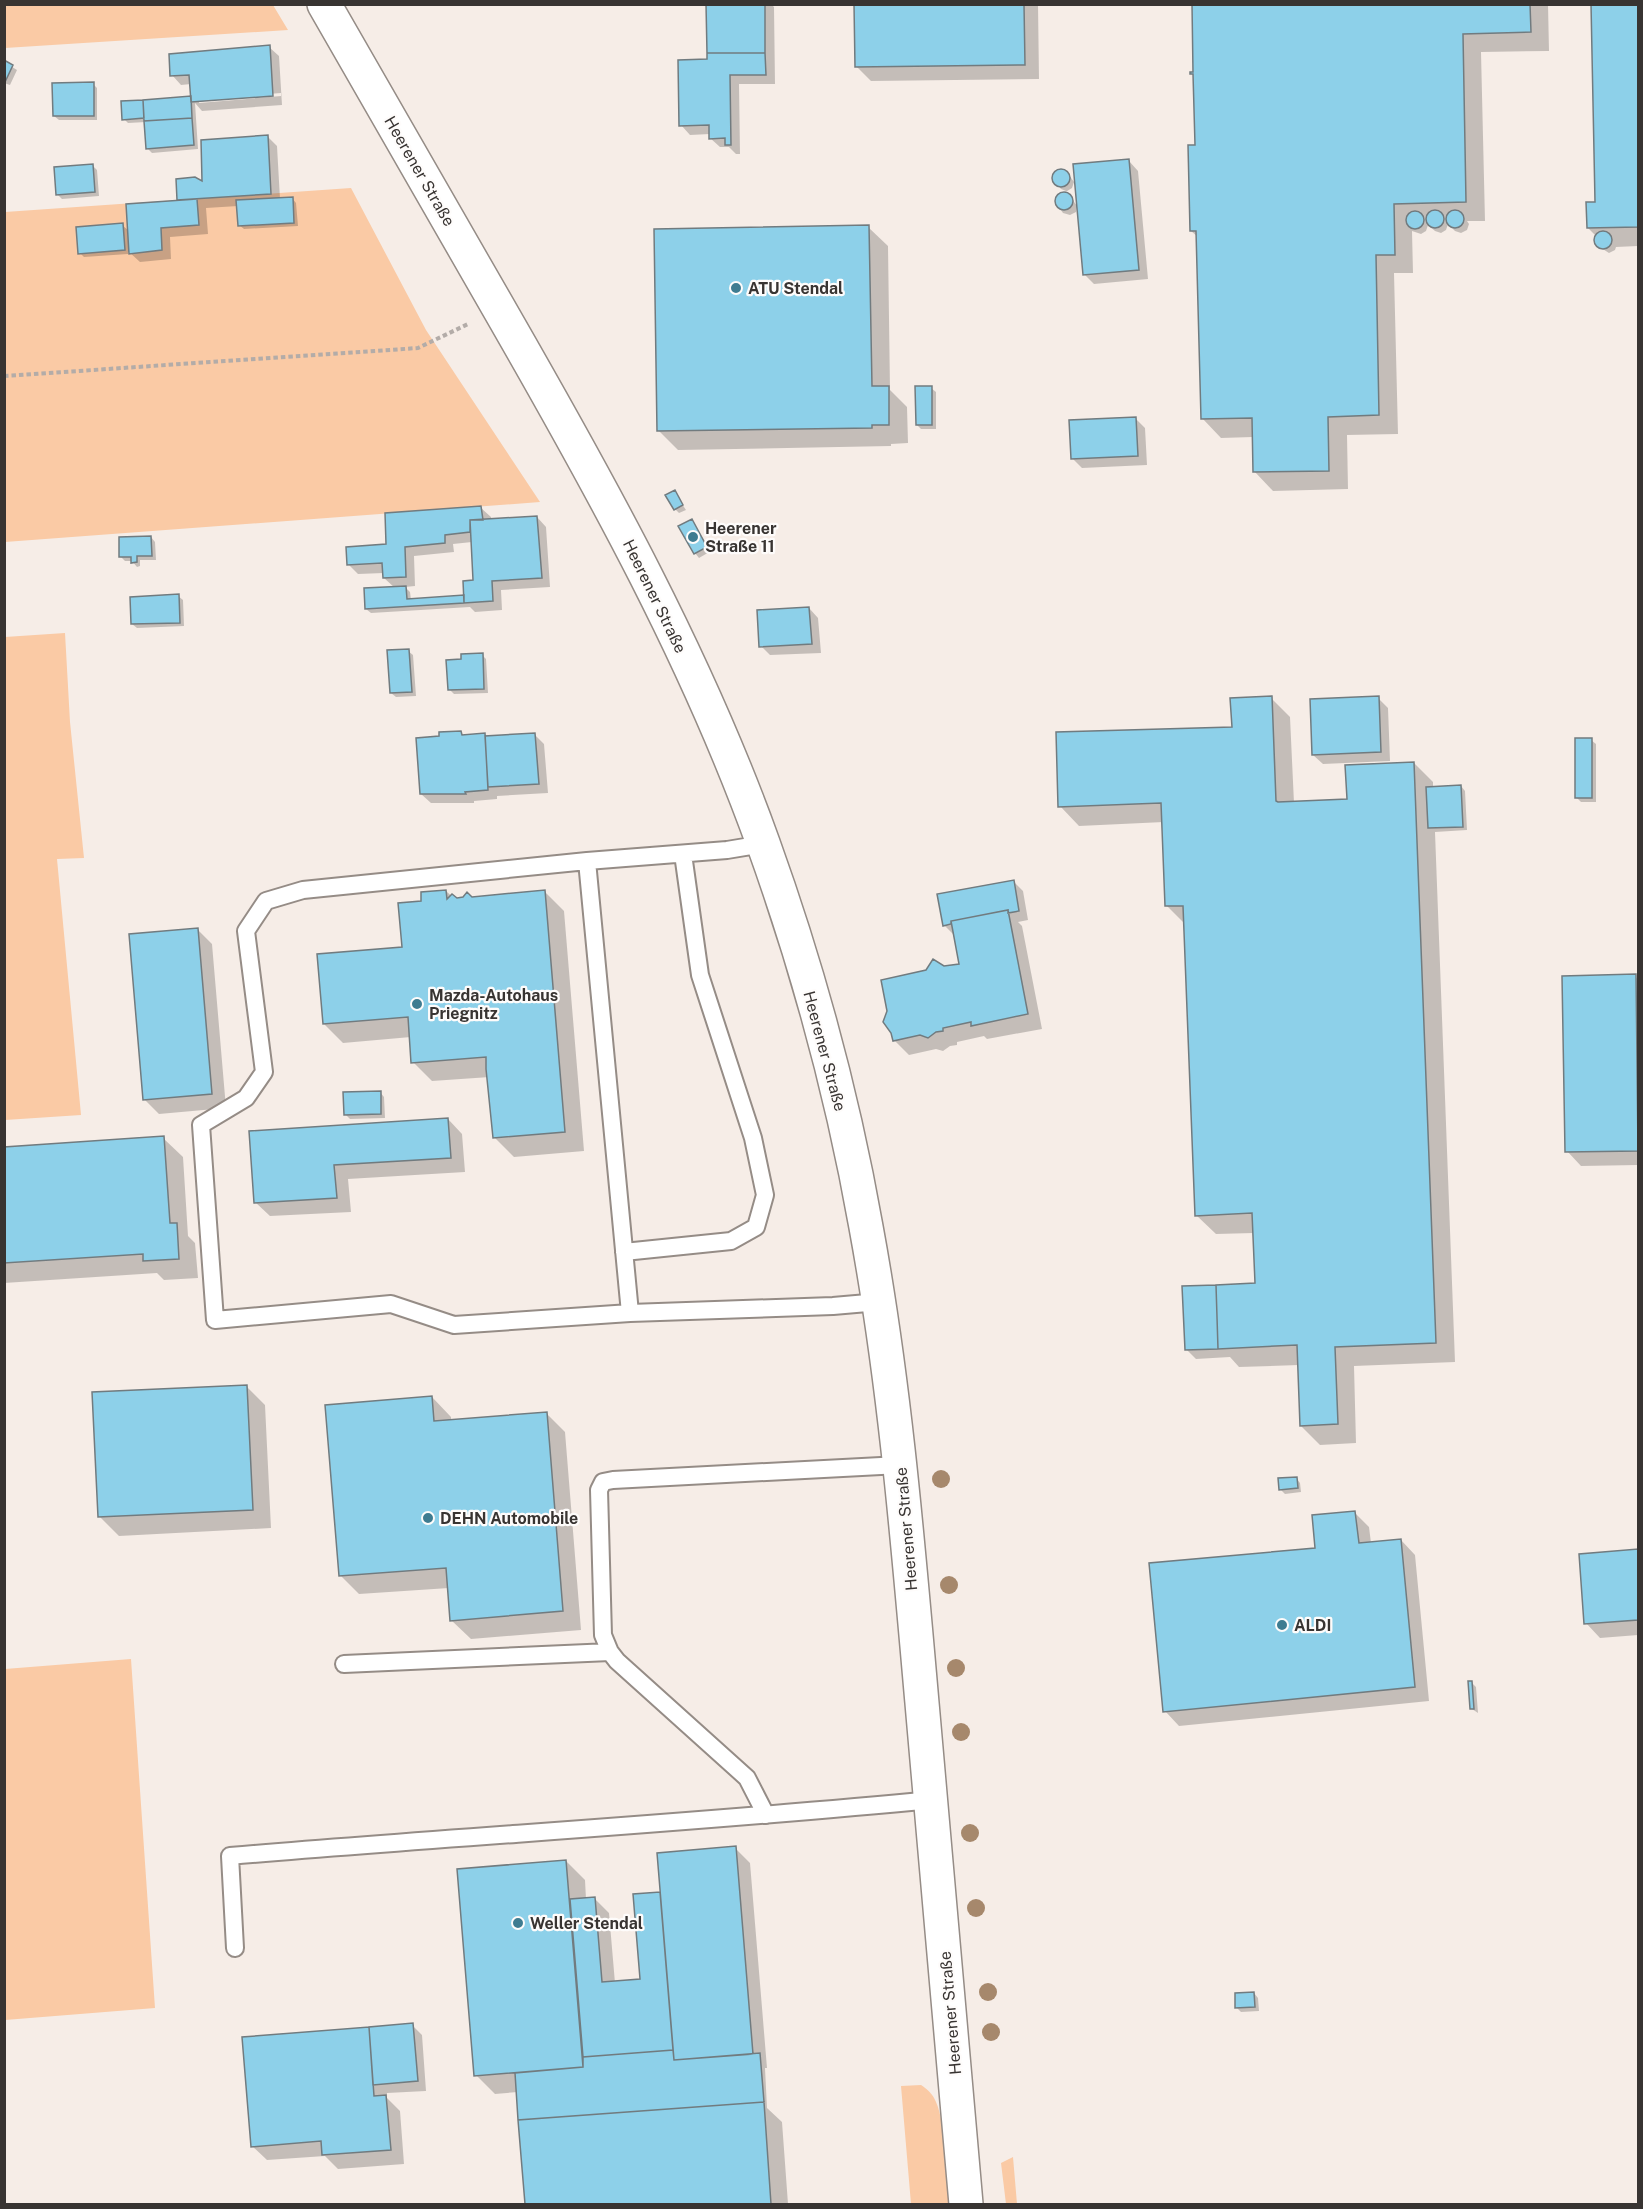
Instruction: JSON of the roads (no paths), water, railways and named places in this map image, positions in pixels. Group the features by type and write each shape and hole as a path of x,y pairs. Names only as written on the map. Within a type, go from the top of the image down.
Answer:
{"main road":[{"name":"Heerener Straße","path":"324,4 603,495 657,596 700,690 763,844 794,938 833,1076 866,1224 879,1302 900,1465 966,2205"}],"lane":[{"path":"763,844 683,854 587,861 303,890 266,901 246,932 264,1072 246,1098 201,1125 215,1320 391,1304 454,1324 630,1313 833,1306 879,1302"},
{"path":"624,1252 731,1241 756,1227 765,1195 753,1138 700,975 683,854"},
{"path":"587,861 630,1313"},
{"path":"766,1815 747,1778 617,1661 610,1652 603,1635 599,1490 603,1482 613,1480 900,1465"},
{"path":"344,1664 610,1652"},
{"path":"235,1948 230,1856 415,1840 766,1815 931,1800"}],"place":[{"name":"ATU Stendal","path":"736,288"},
{"name":"Heerener Straße 11","path":"693,537"},
{"name":"Mazda-Autohaus Priegnitz","path":"417,1004"},
{"name":"DEHN Automobile","path":"428,1518"},
{"name":"ALDI","path":"1282,1625"},
{"name":"Weller Stendal","path":"518,1923"}]}
